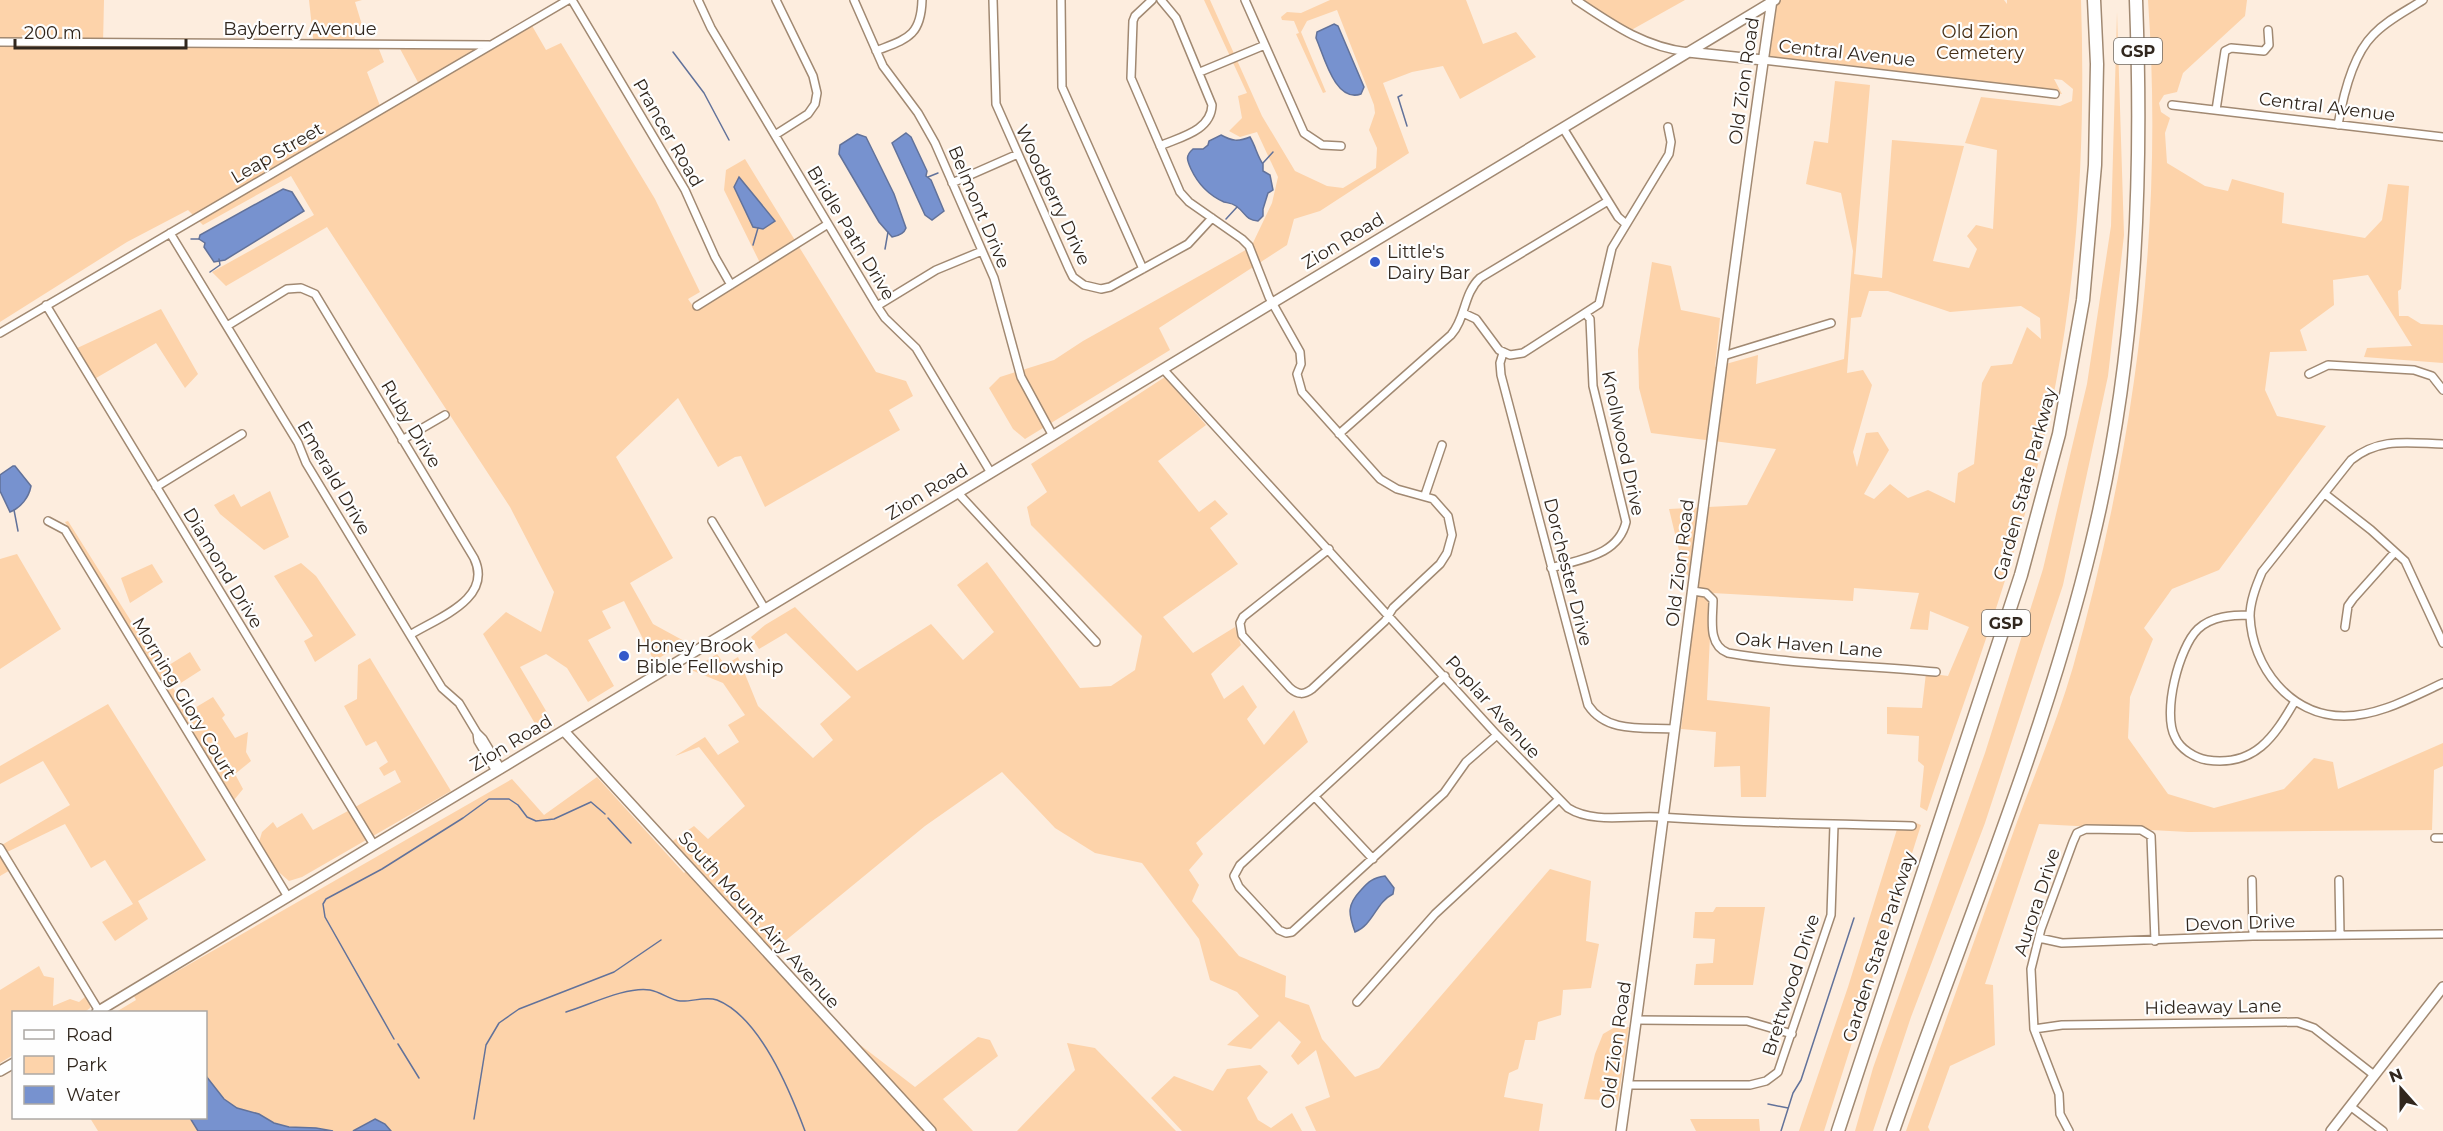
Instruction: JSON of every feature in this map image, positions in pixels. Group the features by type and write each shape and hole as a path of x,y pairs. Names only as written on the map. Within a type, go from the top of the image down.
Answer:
{"highway":[{"name":"Garden State Parkway","path":"1838,1131 2021,575 2059,434 2078,332 2095,165 2097,64 2094,0"},
{"name":"GSP","path":"1893,1131 2044,712 2076,608 2101,503 2122,380 2135,255 2140,141 2136,0"}],"street":[{"name":"Leap Street","path":"0,333 570,0"},
{"name":"Prancer Road","path":"570,0 685,190 715,257 731,285"},
{"name":"Bridle Path Drive","path":"698,0 711,27 877,306 890,323 916,348 991,473"},
{"path":"775,135 808,114 817,93 813,76 776,0"},
{"name":"Belmont Drive","path":"854,0 886,72 925,125 952,183 999,292 1018,368 1028,393 1053,436"},
{"path":"876,51 915,32 921,17 922,0"},
{"name":"Woodberry Drive","path":"993,0 994,99 1072,275 1077,281 1089,287 1113,286 1191,242 1212,218"},
{"path":"1061,0 1062,87 1143,269"},
{"path":"1152,0 1133,21 1131,78 1181,194 1249,246 1272,304 1300,352 1299,386 1339,434 1385,483 1397,489 1425,495 1439,504 1448,516 1452,535 1449,548 1440,564 1312,689 1301,694 1290,688 1242,635 1240,623 1243,618 1329,549"},
{"path":"1160,146 1200,128 1210,117 1212,100 1176,18 1161,0"},
{"name":"Central Avenue","path":"1576,0 1639,40 1668,49 2055,94"},
{"path":"2338,125 2345,88 2364,46 2385,24 2423,0"},
{"path":"1248,1 1304,133 1317,142 1341,146"},
{"name":"Zion Road","path":"100,1011 1773,1"},
{"name":"Old Zion Road","path":"1621,1131 1723,356 1773,1"},
{"path":"2216,110 2225,51 2231,48 2264,51 2269,45 2268,30"},
{"name":"Bayberry Avenue","path":"0,42 492,45"},
{"path":"1200,72 1265,45"},
{"name":"Central Avenue","path":"2172,105 2443,137"},
{"path":"1463,313 1476,318 1495,346 1510,355 1523,353 1597,306 1602,298 1610,253 1669,154 1671,142 1668,127"},
{"path":"1563,128 1618,217 1626,224"},
{"path":"952,183 1017,154"},
{"path":"1339,434 1448,339 1459,325 1468,293 1480,278 1608,201"},
{"path":"697,306 828,224"},
{"name":"Emerald Drive","path":"170,233 299,445 306,463 442,688 458,702 499,770"},
{"path":"877,306 936,270 982,250"},
{"name":"Ruby Drive","path":"226,326 287,289 296,287 312,292 319,299 474,558 479,572 477,586 469,598 410,635"},
{"name":"Diamond Drive","path":"46,305 374,845"},
{"name":"Knollwood Drive","path":"1551,568 1611,547 1620,537 1626,522 1595,400 1591,371 1590,319 1586,315"},
{"path":"1723,356 1832,322"},
{"name":"Dorchester Drive","path":"1503,352 1500,363 1502,375 1586,700 1592,711 1605,723 1618,726 1675,729"},
{"path":"2309,374 2328,365 2414,370 2434,377 2443,390"},
{"name":"Poplar Avenue","path":"1164,369 1497,735 1558,800 1576,813 1834,825 1912,826"},
{"path":"402,440 445,415"},
{"path":"156,487 242,434"},
{"path":"2443,444 2395,442 2376,445 2364,450 2351,460 2262,572 2255,589 2250,615 2254,644 2264,668 2278,686 2295,701 2325,713 2355,716 2384,708 2443,682"},
{"path":"1425,495 1442,445"},
{"path":"958,493 1096,642"},
{"path":"2325,494 2405,561 2443,643"},
{"name":"Morning Glory Court","path":"48,521 65,530 288,897"},
{"path":"712,521 765,609"},
{"path":"2345,627 2348,606 2395,552"},
{"name":"Oak Haven Lane","path":"1693,591 1706,592 1713,600 1714,642 1720,650 1728,653 1820,664 1857,664 1936,672"},
{"path":"2250,615 2219,617 2199,627 2185,647 2172,694 2171,717 2175,738 2183,748 2203,759 2219,762 2242,758 2264,745 2295,701"},
{"path":"1445,676 1240,866 1235,873 1235,881 1239,886 1276,927 1286,933 1296,930 1444,793 1466,762 1497,735"},
{"name":"South Mount Airy Avenue","path":"564,731 931,1131"},
{"path":"1315,797 1373,860"},
{"path":"1358,1002 1435,914 1558,800"},
{"name":"Brettwood Drive","path":"1627,1085 1759,1084 1778,1072 1831,915 1834,825"},
{"name":"Aurora Drive","path":"2069,1131 2064,1126 2060,1114 2059,1094 2034,1029 2031,969 2039,938 2073,842 2079,832 2086,829 2142,830 2151,836 2155,941"},
{"path":"0,848 97,1011"},
{"path":"2252,880 2253,936"},
{"path":"2339,880 2340,935"},
{"name":"Devon Drive","path":"2039,938 2062,943 2253,936 2443,934"},
{"path":"2331,1131 2443,987"},
{"path":"1636,1020 1747,1021 1791,1034"},
{"name":"Hideaway Lane","path":"2034,1029 2074,1024 2297,1022 2314,1028 2374,1075"},
{"path":"2350,1106 2383,1131"}],"green space":[{"path":"0,0 104,0 103,44 314,46 309,0 362,0 355,2 362,25 353,28 356,47 377,44 384,62 367,72 382,111 421,88 398,45 495,45 531,24 546,50 561,43 655,199 700,292 688,299 695,309 762,267 724,190 726,170 745,159 876,372 906,381 913,396 889,410 900,430 765,507 741,456 718,467 678,398 616,457 673,558 630,583 653,624 686,642 654,661 624,601 602,611 611,628 588,640 614,686 588,702 567,668 546,654 520,667 555,726 541,734 483,634 506,612 541,632 554,592 510,507 327,227 226,286 212,272 314,215 291,176 203,225 188,210 127,242 0,322"},
{"path":"1204,0 1210,0 1262,116 1295,171 1327,186 1343,188 1376,168 1377,148 1369,130 1375,113 1374,105 1337,10 1307,21 1301,32 1326,92 1323,93 1296,34 1299,33 1294,21 1282,20 1281,17 1287,12 1301,13 1330,0 1466,0 1483,44 1516,32 1536,57 1460,99 1443,66 1412,72 1383,83 1409,153 1320,211 1294,219 1287,245 1159,328 1170,350 1025,439 1013,429 989,388 1000,377 1054,360 1083,341 1251,247 1272,203 1278,177 1257,132 1240,137 1229,131 1242,118 1238,96 1247,93"},
{"path":"1576,0 1685,0 1626,33"},
{"name":"Old Zion Cemetery","path":"1775,0 2004,0 2007,4 2007,0 2081,0 2082,115 2076,230 2071,287 2053,400 2016,546 1927,811 1920,807 1924,766 1918,761 1919,736 1887,734 1887,707 1922,708 1926,673 1948,676 1969,627 1930,611 1928,630 1910,629 1919,593 1854,588 1853,601 1712,593 1707,700 1770,707 1766,797 1741,797 1740,766 1714,767 1716,732 1681,729 1698,587 1684,571 1669,509 1747,505 1776,449 1651,433 1639,388 1638,350 1652,262 1671,266 1681,310 1720,318 1715,367 1758,355 1756,384 1844,359 1853,251 1841,193 1806,184 1814,141 1828,143 1835,81 1870,85 1854,274 1882,278 1892,140 1964,146 1933,261 1969,268 1977,249 1967,236 1976,225 1993,229 1997,150 1965,143 1981,97 2060,106 2072,101 2073,89 2062,80 2054,79 2062,94 1824,67 1768,56","holes":["1869,291 1888,291 1950,312 2021,306 2040,318 2041,339 2027,327 2012,364 1991,366 1982,383 1974,464 1958,473 1955,503 1928,490 1908,498 1890,484 1874,499 1864,494 1889,450 1878,432 1866,433 1857,467 1853,452 1872,385 1863,370 1847,373 1851,318 1861,317"]},
{"path":"2148,0 2247,0 2245,16 2183,73 2177,92 2164,95 2159,103 2161,112 2170,118 2165,133 2167,163 2205,186 2228,191 2232,179 2284,193 2282,223 2365,238 2382,220 2388,184 2409,186 2401,289 2398,291 2399,316 2408,316 2421,324 2443,325 2443,363 2364,357 2367,348 2412,346 2368,275 2333,280 2334,305 2300,330 2307,351 2270,352 2265,390 2277,416 2326,426 2219,570 2172,589 2144,628 2153,639 2130,697 2128,738 2168,794 2214,808 2284,789 2314,758 2333,762 2338,789 2443,743 2443,766 2434,770 2432,830 2188,832 2039,824 1985,984 1993,985 1995,1045 1950,1066 1928,1127 1930,1131 1906,1131 2067,686 2095,585 2113,502 2140,336 2148,253 2152,169 2152,85"},
{"path":"2117,12 2124,235 2108,376 2063,585 1985,823 1911,1017 1873,1131 1855,1131 1873,1068 1985,753 2043,569 2087,384 2111,226"},
{"path":"161,309 198,374 185,388 156,343 91,381 73,350"},
{"path":"1165,377 1206,425 1158,461 1199,512 1215,500 1228,514 1210,528 1238,564 1163,617 1193,653 1235,627 1241,645 1211,674 1224,699 1243,685 1257,707 1247,719 1264,745 1294,710 1308,742 1196,843 1203,854 1189,870 1199,885 1192,901 1239,956 1286,976 1285,997 1309,1005 1322,1039 1355,1077 1379,1068 1550,869 1591,881 1586,941 1599,944 1591,988 1563,990 1561,1015 1538,1022 1535,1040 1525,1040 1518,1069 1509,1073 1504,1097 1543,1104 1539,1131 1316,1131 1305,1107 1330,1097 1316,1050 1298,1065 1291,1056 1301,1042 1279,1021 1251,1049 1227,1045 1259,1016 1237,992 1210,980 1199,939 1142,863 1095,853 1055,828 1002,772 925,826 768,955 829,1021 915,1087 978,1037 990,1040 998,1056 943,1099 973,1131 98,1131 91,1119 207,1119 207,1011 118,1011 136,1000 134,996 512,779 544,815 597,777 684,873 689,869 667,845 694,826 708,839 745,806 699,747 675,756 705,737 718,755 739,742 728,725 745,715 723,683 691,670 717,654 725,665 738,657 758,706 813,758 833,740 820,724 851,697 786,633 759,649 751,637 765,625 795,607 857,671 931,624 963,660 994,632 957,585 987,562 1080,688 1111,686 1135,670 1142,636 1031,525 1027,507 1047,492 1031,464"},
{"path":"270,491 289,537 264,550 220,514 214,505 234,494 241,507"},
{"path":"68,521 148,648 151,646 155,654 160,651 169,665 190,652 201,670 173,688 188,712 213,697 225,715 222,718 235,738 248,732 246,752 251,761 235,774 243,789 234,800 65,522"},
{"path":"17,554 61,629 0,669 0,559"},
{"path":"301,563 316,576 356,635 315,662 304,641 313,636 274,576"},
{"path":"152,564 163,582 130,603 121,578"},
{"path":"370,658 451,791 302,877 289,881 274,868 259,842 262,832 273,822 277,828 302,813 313,830 401,782 395,770 384,776 379,768 388,762 376,741 366,746 344,706 357,699 358,665"},
{"path":"108,704 206,860 138,901 148,919 115,941 102,922 133,904 105,860 91,868 65,824 3,854 12,869 0,876 0,846 70,805 43,761 0,784 0,766"},
{"path":"1911,821 1921,825 1824,1131 1799,1131 1848,987 1898,826"},
{"path":"1716,907 1765,907 1753,985 1694,985 1696,964 1713,963 1715,939 1693,938 1695,912 1713,912"},
{"path":"39,966 44,976 54,978 53,1006 70,999 79,1002 86,996 90,1002 90,1008 86,1011 12,1011 12,1056 0,1063 0,990"},
{"path":"1615,1027 1629,1027 1618,1101 1584,1099 1595,1054 1603,1034"},
{"path":"1067,1043 1095,1048 1176,1131 1017,1131 1075,1070"},
{"path":"1260,1065 1268,1072 1247,1098 1258,1120 1271,1128 1292,1113 1302,1131 1182,1131 1151,1098 1174,1076 1213,1091 1227,1069"},
{"path":"1690,1119 1759,1119 1760,1131 1696,1131"}],"water":[{"path":"1334,24 1338,26 1364,87 1361,94 1352,95 1344,92 1337,85 1316,38 1317,32"},
{"path":"906,133 911,137 927,171 926,176 931,180 944,211 932,220 925,215 892,143"},
{"path":"857,134 866,137 894,194 906,228 899,235 892,237 879,222 839,154 840,145"},
{"path":"1221,135 1235,140 1250,137 1263,164 1263,171 1270,175 1273,190 1268,193 1263,216 1258,221 1248,218 1234,205 1208,192 1197,180 1190,166 1188,158 1193,149 1203,149 1209,141"},
{"path":"739,177 775,221 763,229 753,227 734,187"},
{"path":"283,189 292,192 304,211 225,260 214,262 204,247 205,243 199,239 200,235"},
{"path":"13,466 31,486 24,502 10,512 0,491 0,475"},
{"path":"1385,876 1394,888 1393,894 1382,902 1361,929 1355,932 1350,914 1353,900 1369,882"},
{"path":"207,1077 224,1099 237,1108 259,1114 274,1123 289,1127 333,1131 198,1131 191,1119 207,1119"},
{"path":"375,1119 385,1124 391,1131 353,1131"}],"waterway":[{"path":"673,52 704,93 729,140"},
{"path":"1402,95 1398,97 1407,126"},
{"path":"1263,163 1273,152"},
{"path":"928,177 938,173"},
{"path":"1226,219 1237,207"},
{"path":"753,245 758,228"},
{"path":"885,249 888,232"},
{"path":"191,239 199,239"},
{"path":"210,272 220,265 219,259"},
{"path":"14,510 18,531"},
{"path":"394,1039 325,917 323,904 326,899 382,869 489,799 509,799 518,805 527,817 536,821 554,819 591,802 605,814"},
{"path":"608,818 631,843"},
{"path":"1781,1131 1793,1093 1801,1080 1854,918"},
{"path":"474,1119 486,1045 499,1023 519,1009 614,972 661,940"},
{"path":"566,1012 619,993 641,990 654,991 680,1001 717,1000 733,1009 760,1038 782,1076 805,1131"},
{"path":"398,1044 419,1078"},
{"path":"1768,1104 1788,1108"}],"place":[{"name":"Little's Dairy Bar","path":"1375,262"},
{"name":"Honey Brook Bible Fellowship","path":"624,656"}]}
